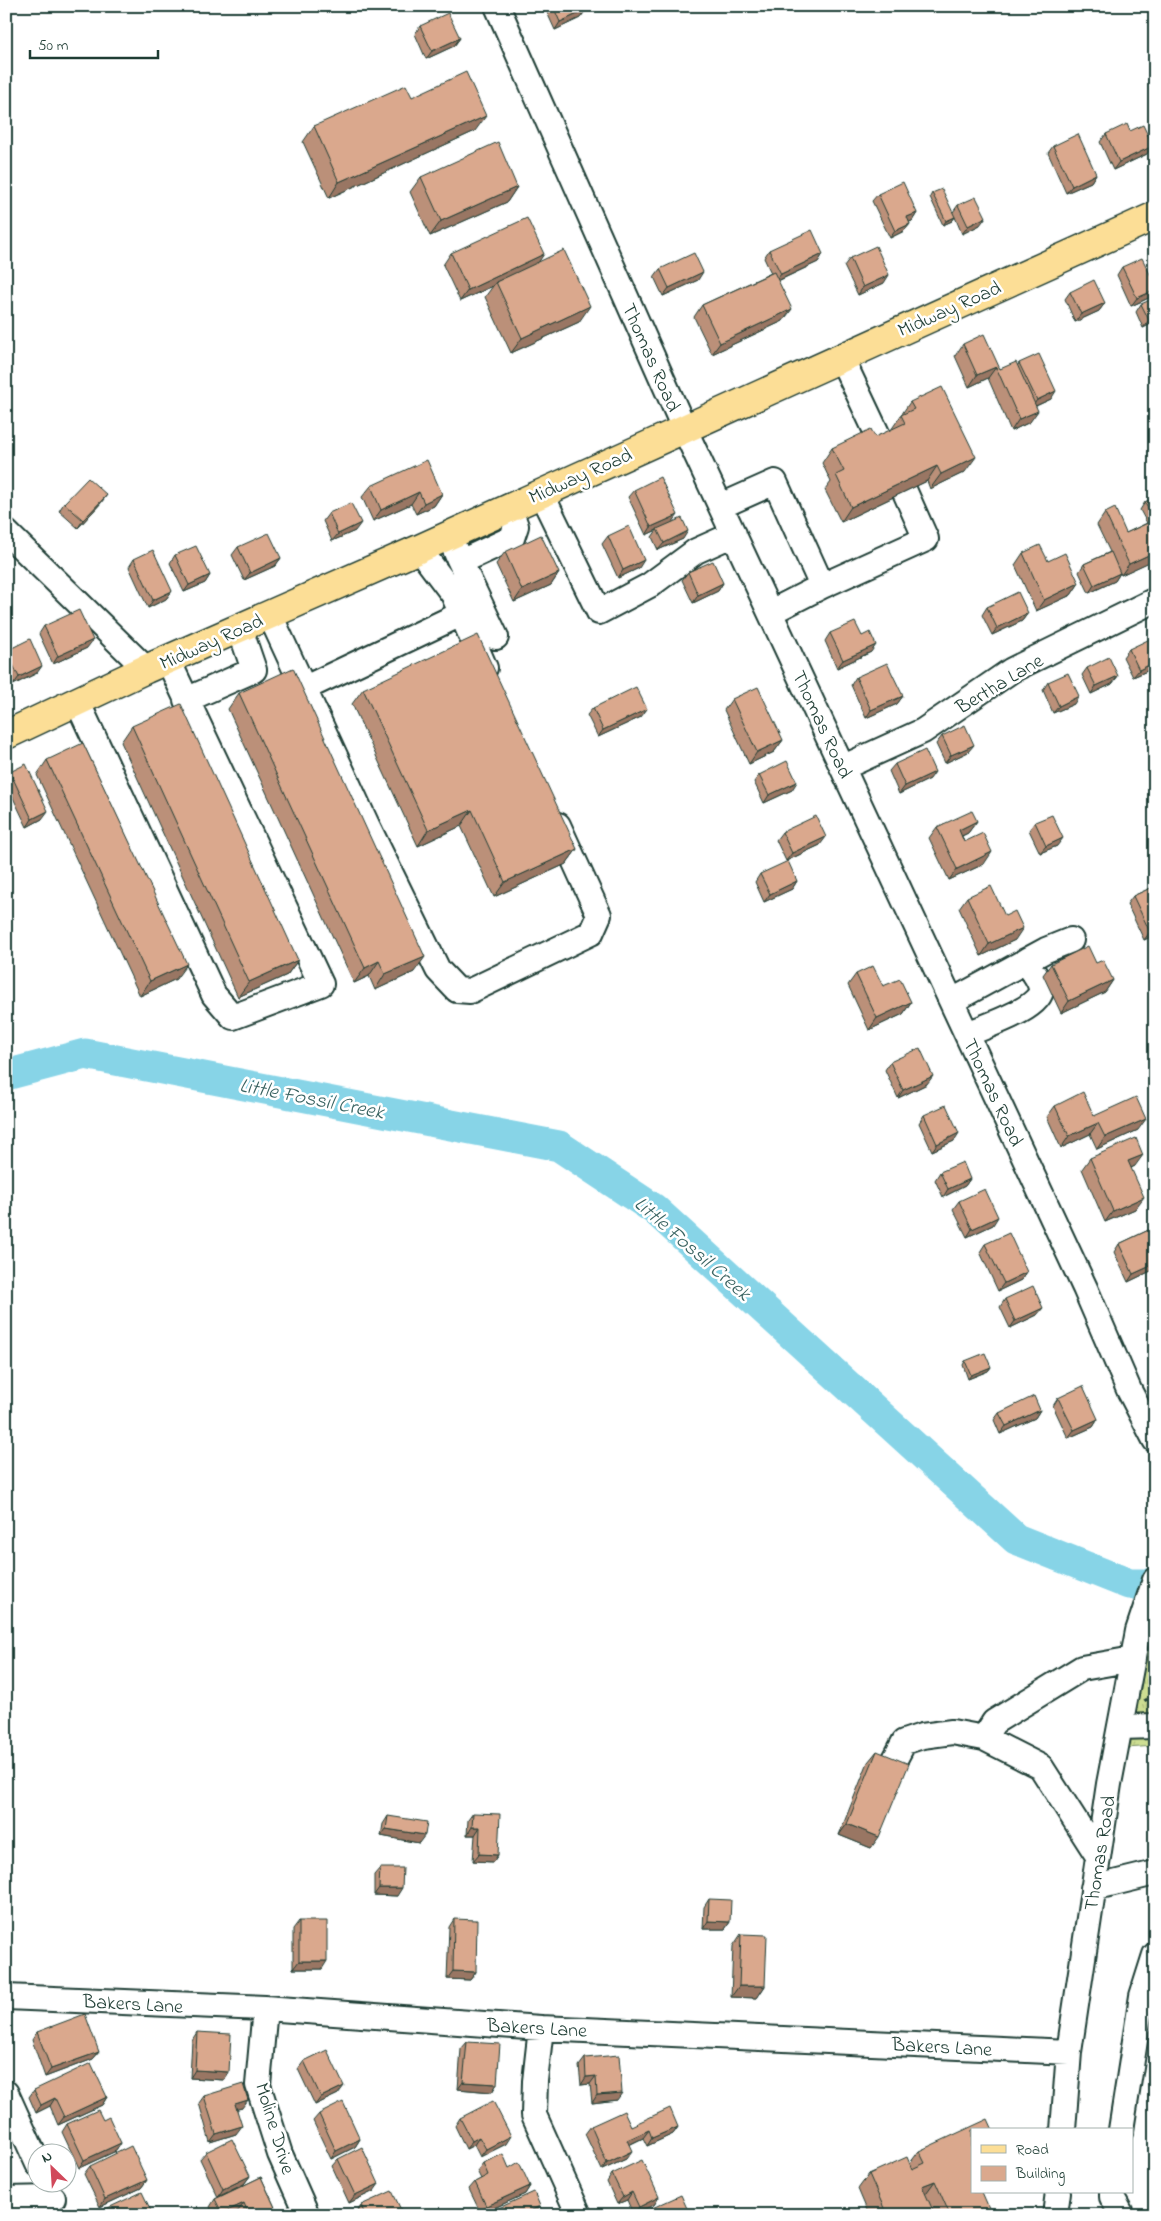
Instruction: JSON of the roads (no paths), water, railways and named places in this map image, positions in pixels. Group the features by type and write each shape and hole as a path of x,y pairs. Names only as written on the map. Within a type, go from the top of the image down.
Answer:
{"main road":[{"name":"Midway Road","path":"6,735 157,665 419,549 453,546 509,507 1155,216"}],"street":[{"name":"Thomas Road","path":"498,6 684,428 844,767 1085,1288 1129,1390 1155,1440"},
{"path":"841,357 882,444"},
{"path":"721,506 775,482 822,586"},
{"path":"771,612 822,586 926,539 905,492"},
{"path":"541,493 599,612 650,585 696,551 734,534"},
{"path":"6,532 157,665 186,700 321,984 233,1016 214,995 78,701"},
{"path":"453,546 496,637"},
{"path":"419,549 453,594 496,691"},
{"name":"Bertha Lane","path":"844,767 923,730 1012,670 1155,600"},
{"path":"303,689 461,614"},
{"path":"270,615 303,689 438,970 458,990 470,990 591,933 599,915 550,808"},
{"path":"186,700 254,670 240,629"},
{"path":"952,1001 1025,961 1070,940"},
{"path":"967,1034 1029,1008 1039,1000 1041,990 1036,975 1025,961"},
{"name":"Thomas Road","path":"1063,2128 1069,2052 1098,1856 1133,1659 1155,1580"},
{"path":"984,1738 994,1722 1082,1668 1133,1659"},
{"path":"1120,1727 1155,1726"},
{"path":"894,1761 904,1742 922,1736 952,1732 984,1738 1041,1767 1098,1856"},
{"path":"1093,1888 1155,1873"},
{"path":"1121,2128 1142,1996 1155,1955"},
{"name":"Bakers Lane","path":"6,1997 265,2008 541,2028 1069,2052"},
{"name":"Moline Drive","path":"265,2008 258,2085 280,2154 307,2215"},
{"path":"541,2028 535,2081 534,2115 579,2215"},
{"path":"6,2093 29,2144"},
{"path":"1055,2215 1058,2194"},
{"path":"1112,2194 1122,2215"},
{"path":"6,2199 53,2199"}],"waterway":[{"name":"Little Fossil Creek","path":"6,1075 85,1054 559,1146 654,1209 1016,1539 1129,1584 1155,1584"}]}
